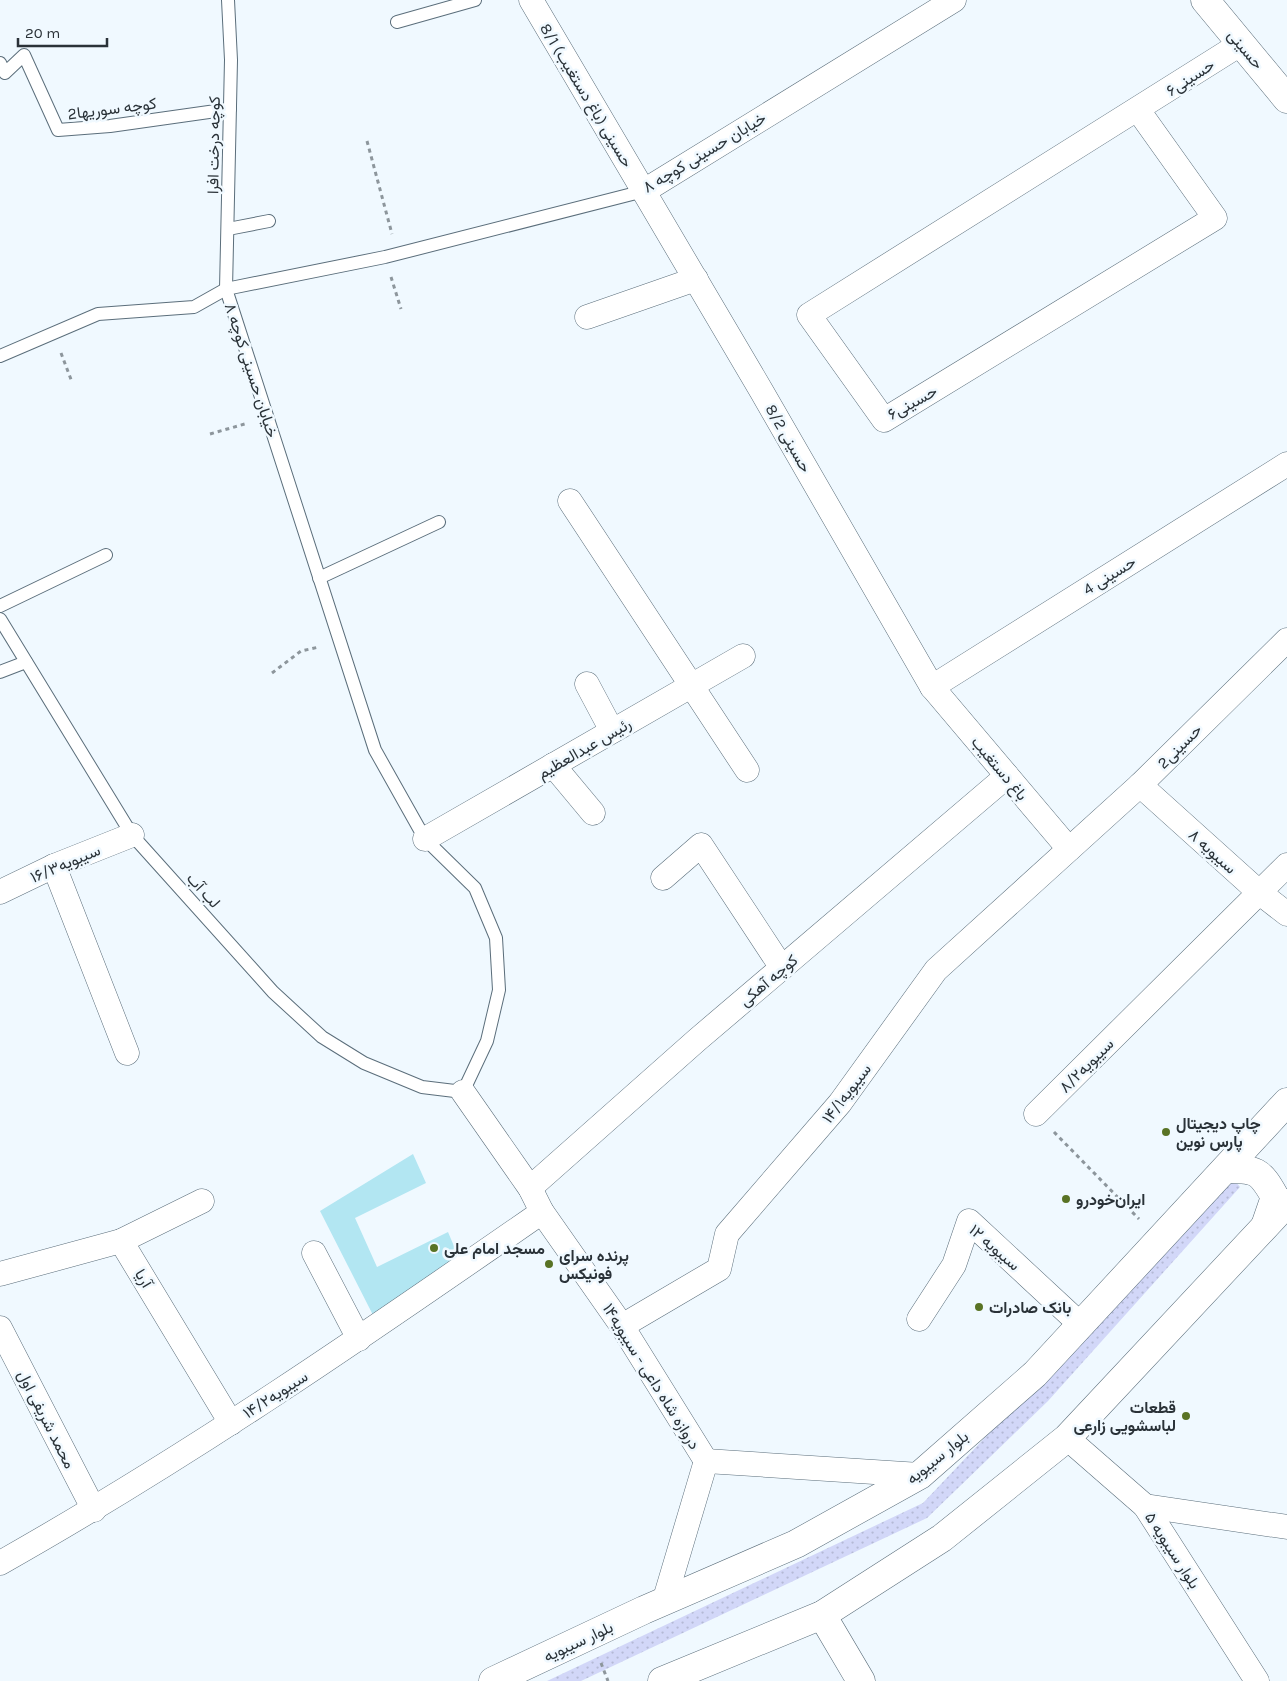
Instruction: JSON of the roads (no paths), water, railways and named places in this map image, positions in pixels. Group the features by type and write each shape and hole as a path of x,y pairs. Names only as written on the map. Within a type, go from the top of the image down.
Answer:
{"main road":[{"name":"حسینی","path":"1204,0 1242,43 1287,100"},
{"name":"بلوار سیبویه","path":"493,1681 664,1602 796,1544 920,1475 1034,1374 1287,1102"},
{"path":"1226,1169 1249,1169 1264,1178 1275,1197 1265,1226"},
{"path":"662,1681 822,1615 942,1538 1067,1438 1287,1203"},
{"path":"822,1615 861,1681"}],"street":[{"name":"8/1 حسینی (باغ دستغیب)","path":"531,0 644,190"},
{"name":"خیابان حسینی کوچه ۸","path":"644,190 954,0"},
{"name":"حسینی۶","path":"1138,110 1215,218 884,420 809,315 1242,43"},
{"name":"8/2 حسینی","path":"644,190 932,687"},
{"path":"587,317 696,279"},
{"name":"حسینی 4","path":"932,687 1287,464"},
{"path":"570,501 747,770"},
{"name":"حسینی2","path":"1069,849 1140,785 1287,640"},
{"name":"رئیس عبدالعظیم","path":"425,839 743,656"},
{"path":"587,684 612,731"},
{"name":"باغ دستغیب","path":"932,687 1069,849"},
{"path":"553,765 593,813"},
{"name":"کوچه آهکی","path":"530,1188 782,968 1007,776"},
{"name":"سیبویه ۸","path":"1140,785 1260,893 1287,914"},
{"name":"سیبویه۱۶/۳","path":"0,892 54,866 132,835"},
{"path":"663,878 701,845 782,968"},
{"name":"سیبویه۱۴/۱","path":"622,1326 719,1269 727,1234 840,1103 936,970 1069,849"},
{"name":"سیبویه۸/۲","path":"1036,1114 1287,865"},
{"path":"54,866 127,1053"},
{"name":"دروازه شاه داعی - سیبویه۱۴","path":"463,1092 530,1188 542,1212 622,1326 706,1461"},
{"path":"0,1274 121,1241 202,1201"},
{"name":"سیبویه۱۴/۲","path":"0,1563 94,1510 231,1423 359,1339 542,1212"},
{"name":"سیبویه ۱۲","path":"919,1319 954,1265 969,1221 1080,1324"},
{"name":"آریا","path":"121,1241 231,1423"},
{"path":"314,1253 359,1339"},
{"name":"محمد شریفی اول","path":"0,1328 94,1510"},
{"name":"بلوار سیبویه ۵","path":"1067,1438 1145,1506 1257,1681"},
{"path":"664,1602 706,1461 920,1475"},
{"path":"1145,1506 1287,1528"}],"lane":[{"name":"کوچه درخت افرا","path":"226,290 230,108 228,0"},
{"path":"397,22 475,0"},
{"name":"کوچه سوریها2","path":"2,71 24,55 58,130 110,126 230,108"},
{"name":"خیابان حسینی کوچه ۸","path":"463,1092 487,1041 499,990 496,938 474,888 425,839 375,750 226,290 385,257 397,252 644,190"},
{"path":"228,229 269,221"},
{"path":"0,356 98,314 194,307 226,290"},
{"path":"319,578 439,522"},
{"path":"0,606 106,555"},
{"name":"لب آب","path":"0,619 132,835 273,992 322,1038 364,1063 414,1083 463,1092"},
{"path":"0,672 26,662"}],"place":[{"name":"چاپ دیجیتال پارس نوین","path":"1166,1132"},
{"name":"ایران‌خودرو","path":"1066,1199"},
{"name":"مسجد امام علی","path":"434,1248"},
{"name":"پرنده سرای فونیکس","path":"549,1264"},
{"name":"بانک صادرات","path":"979,1307"},
{"name":"قطعات لباسشویی زارعی","path":"1186,1416"}]}
